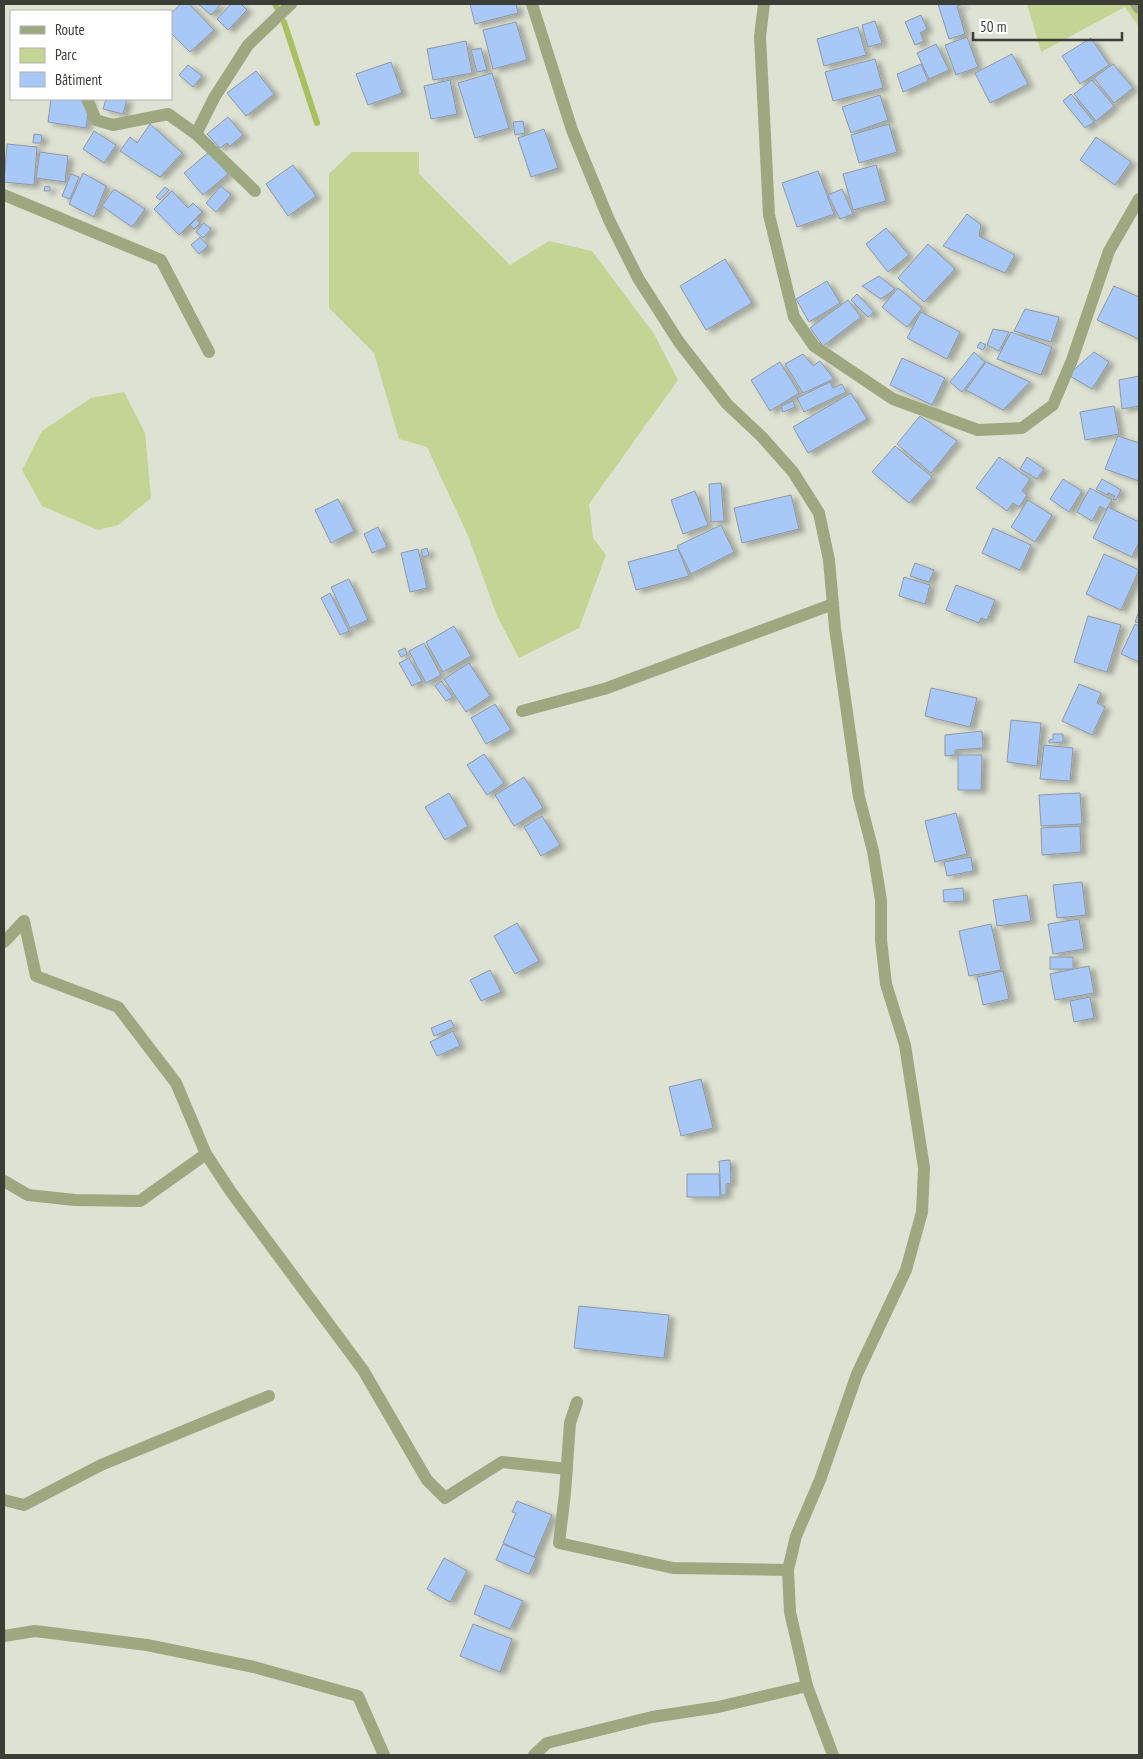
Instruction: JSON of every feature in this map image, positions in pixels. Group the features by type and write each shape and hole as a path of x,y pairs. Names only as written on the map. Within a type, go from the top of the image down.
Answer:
{"street":[{"path":"196,134 214,98 248,45 291,4"},
{"path":"532,4 572,130 609,220 630,261 679,342 727,404 762,437 793,472 819,513 829,560 833,604 859,797 874,851 881,900 881,940 886,984 905,1045 924,1168 922,1212 906,1270 857,1374 820,1480 796,1536 788,1570 790,1612 807,1686 833,1755"},
{"path":"764,4 760,36 769,215 794,317 814,346 893,399 978,430 1022,428 1053,405 1072,360 1109,251 1139,199"},
{"path":"1136,4 1139,8"},
{"path":"87,100 96,120 113,125 168,114 196,134 255,191"},
{"path":"4,195 161,260 209,352"},
{"path":"522,711 604,689 833,604"},
{"path":"4,942 24,921 36,976 118,1007 176,1083 206,1154 363,1370 427,1480 445,1498 502,1462 567,1469"},
{"path":"4,1182 28,1195 75,1200 140,1201 206,1154"},
{"path":"4,1500 24,1505 101,1466 269,1396"},
{"path":"577,1402 570,1423 559,1543 672,1568 788,1570"},
{"path":"4,1636 35,1632 147,1645 254,1667 358,1696 384,1755"},
{"path":"534,1755 547,1743 652,1717 718,1707 807,1686"}],"green space":[{"path":"1027,4 1139,4 1139,27 1125,7 1041,52"},
{"path":"352,152 419,152 419,174 510,265 549,241 592,251 654,334 678,380 589,504 593,538 606,555 579,628 519,658 497,616 469,538 427,447 399,439 374,353 329,308 329,174"},
{"path":"124,392 145,433 151,498 118,525 98,530 42,506 22,470 42,431 91,398"}],"building":[{"path":"181,4 189,4 214,30 190,52 172,34 172,12"},
{"path":"198,4 221,4 211,15"},
{"path":"231,4 241,4 247,10 228,30 217,19"},
{"path":"470,4 516,4 518,13 475,24"},
{"path":"938,4 964,4 957,6 965,34 949,39"},
{"path":"921,15 927,29 920,33 924,41 915,45 905,22"},
{"path":"875,21 882,43 868,47 862,25"},
{"path":"516,22 527,60 493,69 483,30"},
{"path":"858,27 866,55 824,66 817,39"},
{"path":"967,37 978,67 956,75 945,45"},
{"path":"1091,38 1109,65 1080,84 1062,56"},
{"path":"466,41 472,73 433,80 427,49"},
{"path":"936,44 949,70 929,79 917,53"},
{"path":"481,48 487,70 477,72 471,50"},
{"path":"1012,54 1028,84 990,103 975,73"},
{"path":"875,59 883,88 833,101 825,72"},
{"path":"391,62 402,93 368,105 356,74"},
{"path":"921,64 928,81 903,92 897,74"},
{"path":"1113,64 1133,88 1114,103 1094,78"},
{"path":"188,65 202,76 193,87 179,75"},
{"path":"256,71 274,94 246,116 227,93"},
{"path":"492,73 509,128 475,138 458,83"},
{"path":"450,80 457,114 431,119 424,86"},
{"path":"1092,80 1114,106 1096,121 1074,94"},
{"path":"1071,94 1094,122 1085,128 1063,101"},
{"path":"880,95 888,120 851,133 842,107"},
{"path":"51,100 90,100 86,128 48,122"},
{"path":"106,100 127,100 123,114 103,109"},
{"path":"228,117 243,135 230,146 227,143 220,148 207,134"},
{"path":"523,121 525,133 515,135 513,122"},
{"path":"150,124 182,153 160,177 120,151 130,137 137,143"},
{"path":"889,124 897,152 859,163 851,135"},
{"path":"544,129 558,168 531,177 518,138"},
{"path":"94,131 116,145 104,163 83,149"},
{"path":"34,134 42,135 41,143 33,143"},
{"path":"1096,137 1131,162 1115,185 1080,160"},
{"path":"7,144 37,147 34,185 4,182"},
{"path":"40,152 68,156 65,182 36,178"},
{"path":"209,152 228,174 203,195 184,173"},
{"path":"293,165 316,196 288,216 266,184"},
{"path":"876,165 886,201 853,210 843,174"},
{"path":"818,171 834,214 797,227 782,183"},
{"path":"83,173 106,186 94,217 69,204"},
{"path":"71,174 79,177 70,199 62,196"},
{"path":"45,186 50,187 50,191 44,191"},
{"path":"221,186 231,195 216,212 206,203"},
{"path":"165,187 169,190 160,200 156,197"},
{"path":"114,189 145,209 132,227 102,206"},
{"path":"842,189 853,214 840,219 828,195"},
{"path":"172,191 188,208 193,203 202,212 179,235 154,209"},
{"path":"967,214 981,225 979,236 1015,255 1005,273 943,246"},
{"path":"196,219 200,223 194,229 190,225"},
{"path":"204,223 211,229 203,238 196,232"},
{"path":"886,228 909,255 888,272 866,244"},
{"path":"200,237 208,246 199,254 191,245"},
{"path":"928,244 955,269 924,302 898,278"},
{"path":"725,259 752,303 706,330 680,286"},
{"path":"879,276 895,289 881,299 862,286"},
{"path":"827,281 840,303 809,322 796,299"},
{"path":"1114,286 1139,297 1139,339 1097,320"},
{"path":"898,288 922,308 907,327 882,307"},
{"path":"857,294 874,312 868,317 851,300"},
{"path":"848,300 861,317 823,346 810,328"},
{"path":"1025,309 1059,317 1051,342 1014,331"},
{"path":"921,312 960,332 947,359 907,338"},
{"path":"993,329 1009,332 999,351 987,345"},
{"path":"1011,332 1052,347 1041,375 997,359"},
{"path":"980,342 986,345 983,350 977,347"},
{"path":"974,352 985,362 962,392 950,382"},
{"path":"1094,352 1109,362 1092,389 1068,375"},
{"path":"803,354 813,366 820,361 834,379 803,393 785,364"},
{"path":"902,358 945,378 932,405 890,385"},
{"path":"780,362 799,393 770,411 751,380"},
{"path":"986,362 1030,382 1003,410 966,390"},
{"path":"1139,376 1139,406 1122,409 1119,380"},
{"path":"830,382 833,388 842,384 846,392 804,412 797,398"},
{"path":"851,393 867,419 808,453 793,427"},
{"path":"793,401 795,407 783,412 781,406"},
{"path":"1114,406 1119,434 1085,440 1080,412"},
{"path":"920,416 957,441 931,473 897,444"},
{"path":"1118,436 1139,443 1139,481 1105,469"},
{"path":"895,446 932,477 909,503 872,472"},
{"path":"999,457 1030,479 1022,491 1027,495 1019,507 1013,503 1007,511 976,488"},
{"path":"1027,457 1044,469 1037,479 1020,469"},
{"path":"1063,479 1082,491 1069,512 1050,499"},
{"path":"1102,479 1121,490 1116,500 1113,499 1115,496 1108,493 1107,495 1096,489"},
{"path":"721,483 724,521 711,522 709,484"},
{"path":"1090,488 1112,500 1106,510 1100,506 1092,521 1077,512"},
{"path":"695,491 708,525 683,534 671,500"},
{"path":"791,495 799,529 742,543 734,508"},
{"path":"338,499 354,531 331,543 315,510"},
{"path":"1028,500 1052,515 1035,542 1011,527"},
{"path":"1108,507 1139,522 1139,542 1132,557 1093,538"},
{"path":"721,525 734,552 691,574 677,546"},
{"path":"378,527 387,547 372,553 364,534"},
{"path":"993,528 1031,545 1020,570 982,553"},
{"path":"427,548 429,555 423,557 421,550"},
{"path":"418,549 427,588 410,592 401,553"},
{"path":"678,549 689,576 636,590 628,562"},
{"path":"1104,554 1139,570 1121,610 1086,594"},
{"path":"915,563 934,570 929,582 910,576"},
{"path":"904,577 930,585 925,604 899,596"},
{"path":"349,579 368,620 350,628 331,587"},
{"path":"956,585 995,600 987,620 981,618 979,623 946,610"},
{"path":"330,593 349,631 340,635 321,598"},
{"path":"1139,611 1139,623 1135,622"},
{"path":"1088,616 1121,625 1107,672 1074,662"},
{"path":"1135,624 1139,626 1139,662 1121,654"},
{"path":"454,626 471,656 443,672 426,642"},
{"path":"424,643 441,675 426,683 409,651"},
{"path":"405,648 407,654 401,657 398,651"},
{"path":"409,658 422,681 412,686 399,663"},
{"path":"469,663 490,696 466,712 444,679"},
{"path":"441,681 453,697 446,701 435,686"},
{"path":"1079,684 1101,693 1097,703 1105,707 1092,735 1062,721"},
{"path":"931,688 977,698 970,727 925,716"},
{"path":"495,704 511,730 486,744 471,718"},
{"path":"1011,720 1041,723 1037,766 1007,762"},
{"path":"982,731 983,748 955,750 955,755 945,756 945,735"},
{"path":"1053,734 1063,734 1063,742 1049,743 1049,740 1053,739"},
{"path":"1044,745 1073,748 1070,781 1040,779"},
{"path":"484,754 504,783 487,795 467,765"},
{"path":"958,755 982,755 981,790 958,790"},
{"path":"524,777 543,808 514,826 495,795"},
{"path":"449,793 468,826 445,840 425,807"},
{"path":"1080,793 1082,824 1041,826 1039,795"},
{"path":"956,813 967,854 935,862 925,821"},
{"path":"542,816 560,845 541,856 524,827"},
{"path":"1080,826 1081,852 1042,855 1041,828"},
{"path":"971,857 973,871 947,876 944,862"},
{"path":"1082,882 1086,915 1057,918 1053,885"},
{"path":"963,888 964,901 944,902 943,890"},
{"path":"1027,895 1031,921 997,926 993,900"},
{"path":"1079,919 1084,949 1053,954 1048,924"},
{"path":"517,923 539,961 515,974 494,936"},
{"path":"991,924 1001,970 969,976 959,931"},
{"path":"1050,957 1073,957 1073,969 1050,969"},
{"path":"1089,966 1094,993 1055,1000 1050,974"},
{"path":"490,970 501,992 481,1001 470,980"},
{"path":"1003,971 1009,999 983,1005 977,977"},
{"path":"1090,997 1094,1018 1074,1022 1070,1001"},
{"path":"451,1020 454,1027 434,1036 431,1028"},
{"path":"453,1031 460,1046 437,1056 430,1042"},
{"path":"701,1079 713,1128 681,1136 669,1087"},
{"path":"730,1160 731,1183 726,1184 726,1195 721,1195 719,1161"},
{"path":"687,1174 719,1174 720,1197 687,1197"},
{"path":"579,1306 669,1315 664,1358 574,1348"},
{"path":"517,1501 552,1515 534,1557 503,1543 516,1513 512,1512"},
{"path":"503,1544 536,1558 529,1574 496,1560"},
{"path":"444,1558 467,1571 450,1602 427,1589"},
{"path":"485,1585 523,1601 510,1629 474,1614"},
{"path":"473,1624 512,1639 500,1672 460,1656"}],"waterway":[{"path":"275,4 278,10"},
{"path":"284,22 317,123"}]}
